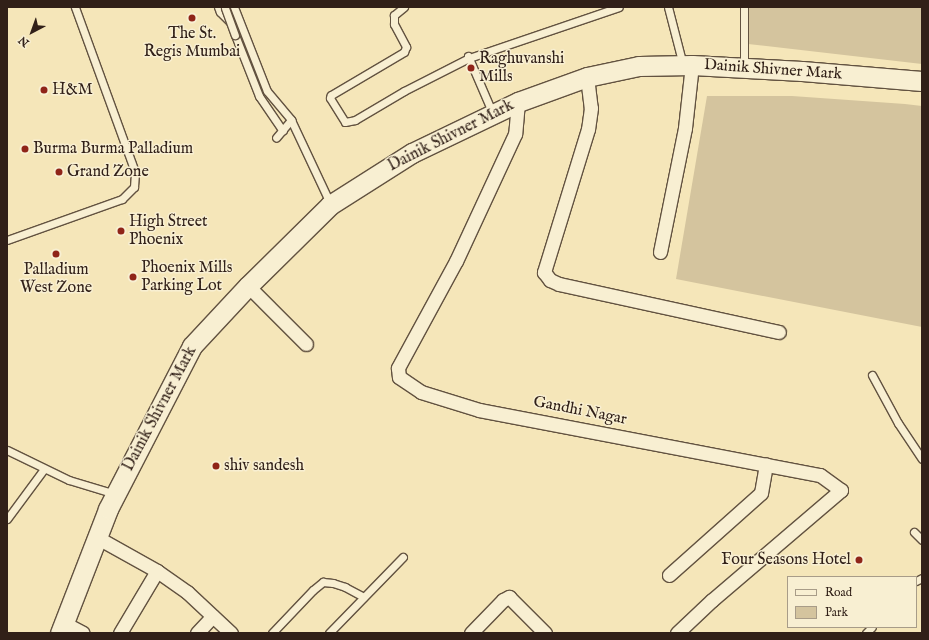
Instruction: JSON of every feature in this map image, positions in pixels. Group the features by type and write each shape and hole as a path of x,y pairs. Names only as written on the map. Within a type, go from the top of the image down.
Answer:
{"main road":[{"name":"Dainik Shivner Mark","path":"62,628 116,494 192,346 248,286 330,205 412,153 518,102 587,77 639,66 688,65 922,81"}],"street":[{"path":"660,252 685,128 688,65"},
{"path":"587,77 591,108 588,129 544,272 550,280 559,284 779,332"},
{"name":"Gandhi Nagar","path":"518,102 515,134 456,261 398,368 399,377 421,392 479,410 820,475 841,490 712,600 677,633"},
{"path":"248,286 306,344"},
{"path":"669,575 761,493 766,464"},
{"path":"98,538 157,571 187,592 231,633"},
{"path":"120,633 157,571"},
{"path":"472,633 503,600 509,598 513,600 545,633"},
{"path":"197,633 213,616"},
{"path":"62,628 83,633"}],"lane":[{"path":"7,240 122,200 134,187 135,172 75,7"},
{"path":"218,7 220,12 243,34"},
{"path":"224,7 259,96 283,131"},
{"path":"234,7 243,34 267,91 291,120 330,205"},
{"path":"404,7 394,15 394,24 406,47 404,52 331,95 330,98 345,122 355,120 404,90 469,57 619,7"},
{"path":"668,7 688,65"},
{"path":"744,7 744,68"},
{"path":"469,57 493,114"},
{"path":"276,138 291,120"},
{"path":"872,374 898,423 922,459"},
{"path":"7,450 68,480 116,494"},
{"path":"7,520 44,469"},
{"path":"914,532 922,540"},
{"path":"329,633 404,557"},
{"path":"272,633 313,590 323,582 346,587 364,597"}],"green space":[{"path":"740,7 922,7 922,64 748,44"},
{"path":"707,96 792,96 922,106 922,327 676,279"}],"place":[{"name":"The St. Regis Mumbai","path":"192,18"},
{"name":"Raghuvanshi Mills","path":"471,68"},
{"name":"H&M","path":"44,90"},
{"name":"Burma Burma Palladium","path":"25,149"},
{"name":"Grand Zone","path":"59,172"},
{"name":"High Street Phoenix","path":"121,231"},
{"name":"Palladium West Zone","path":"56,254"},
{"name":"Phoenix Mills Parking Lot","path":"133,277"},
{"name":"shiv sandesh","path":"216,466"},
{"name":"Four Seasons Hotel","path":"859,560"}]}
